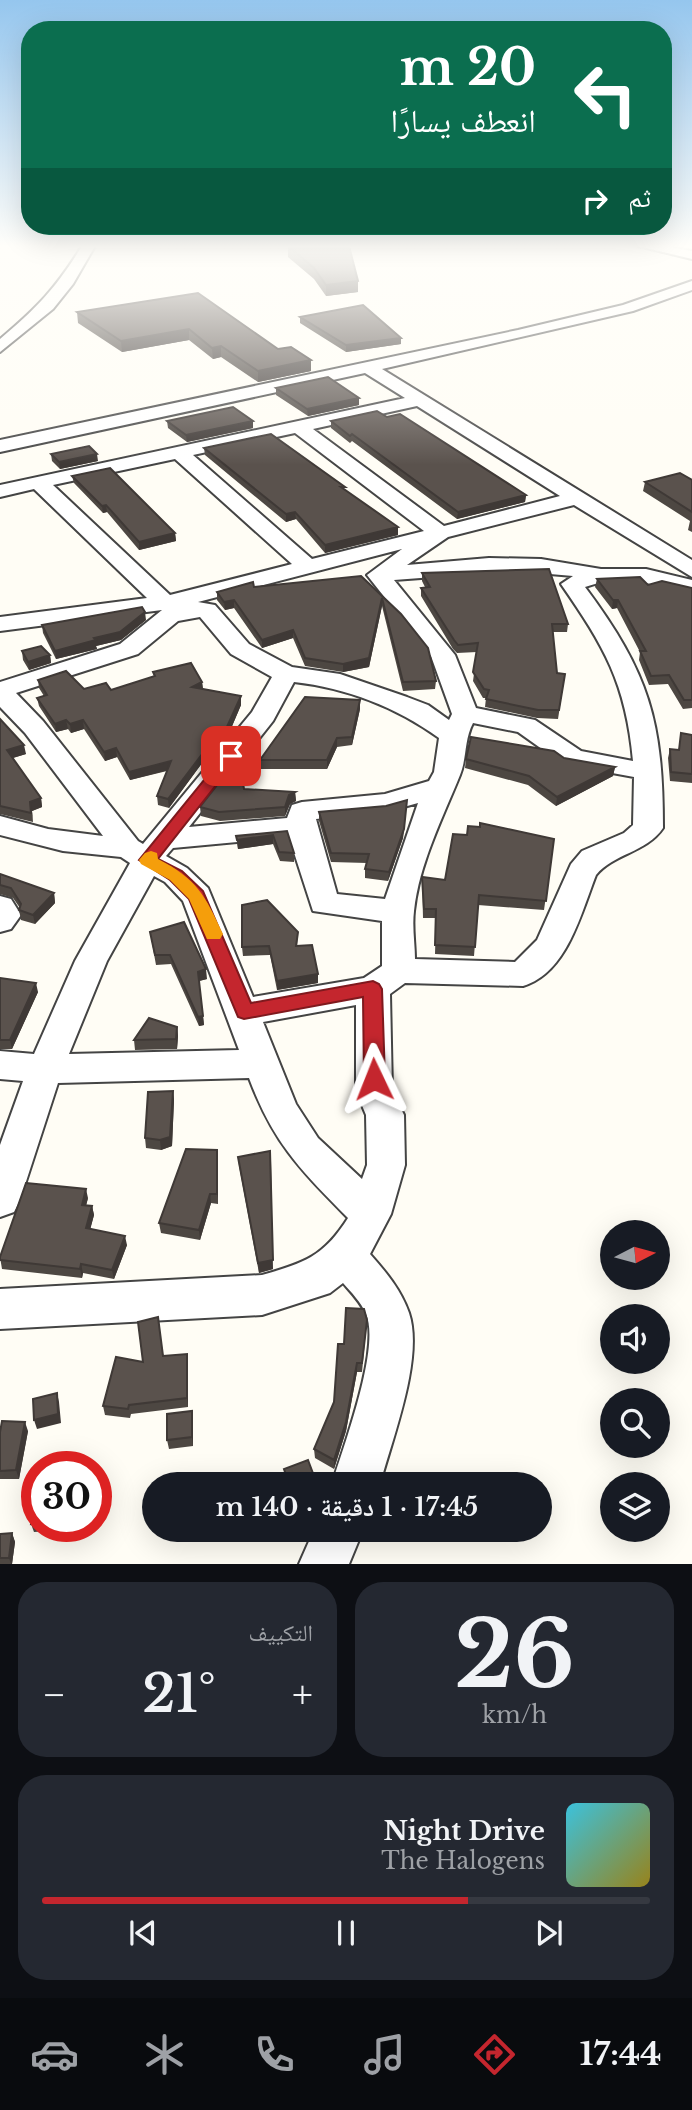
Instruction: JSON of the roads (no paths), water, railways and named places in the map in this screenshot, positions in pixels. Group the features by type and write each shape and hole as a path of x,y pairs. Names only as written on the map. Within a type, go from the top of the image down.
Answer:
{"street":[{"path":"0,347 33,319"},
{"path":"0,446 583,319"},
{"path":"366,366 692,570"},
{"path":"0,491 420,400"},
{"path":"298,426 440,533"},
{"path":"179,452 310,568"},
{"path":"39,483 164,603 206,610 240,649 286,674 331,679 459,725 526,726 573,758 650,772"},
{"path":"0,624 164,603 577,498"},
{"path":"378,575 440,533"},
{"path":"378,575 521,562 555,565 595,574 623,573 692,587"},
{"path":"244,1012 386,980 523,974 551,946 582,872 593,858 634,840 648,828 650,772 640,708 620,655 572,584 595,574"},
{"path":"0,1310 262,1295 315,1279 346,1257 371,1214 386,1165 388,1137 385,1115 374,1091 386,980 398,912 448,772 459,725 443,655 378,575"},
{"path":"206,610 171,615 138,643 4,700 146,849 197,896 280,1111 305,1149 371,1214"},
{"path":"0,1200 45,1069 91,961 146,849 264,715 286,674"},
{"path":"398,912 324,903 301,827 302,811 386,803 441,787"},
{"path":"0,825 32,837 57,842 146,849 301,827"},
{"path":"0,907 5,915 0,921"},
{"path":"0,1065 45,1069 262,1064"},
{"path":"346,1257 374,1290 389,1315 392,1344 359,1472"},
{"path":"324,1564 333,1542"}]}
